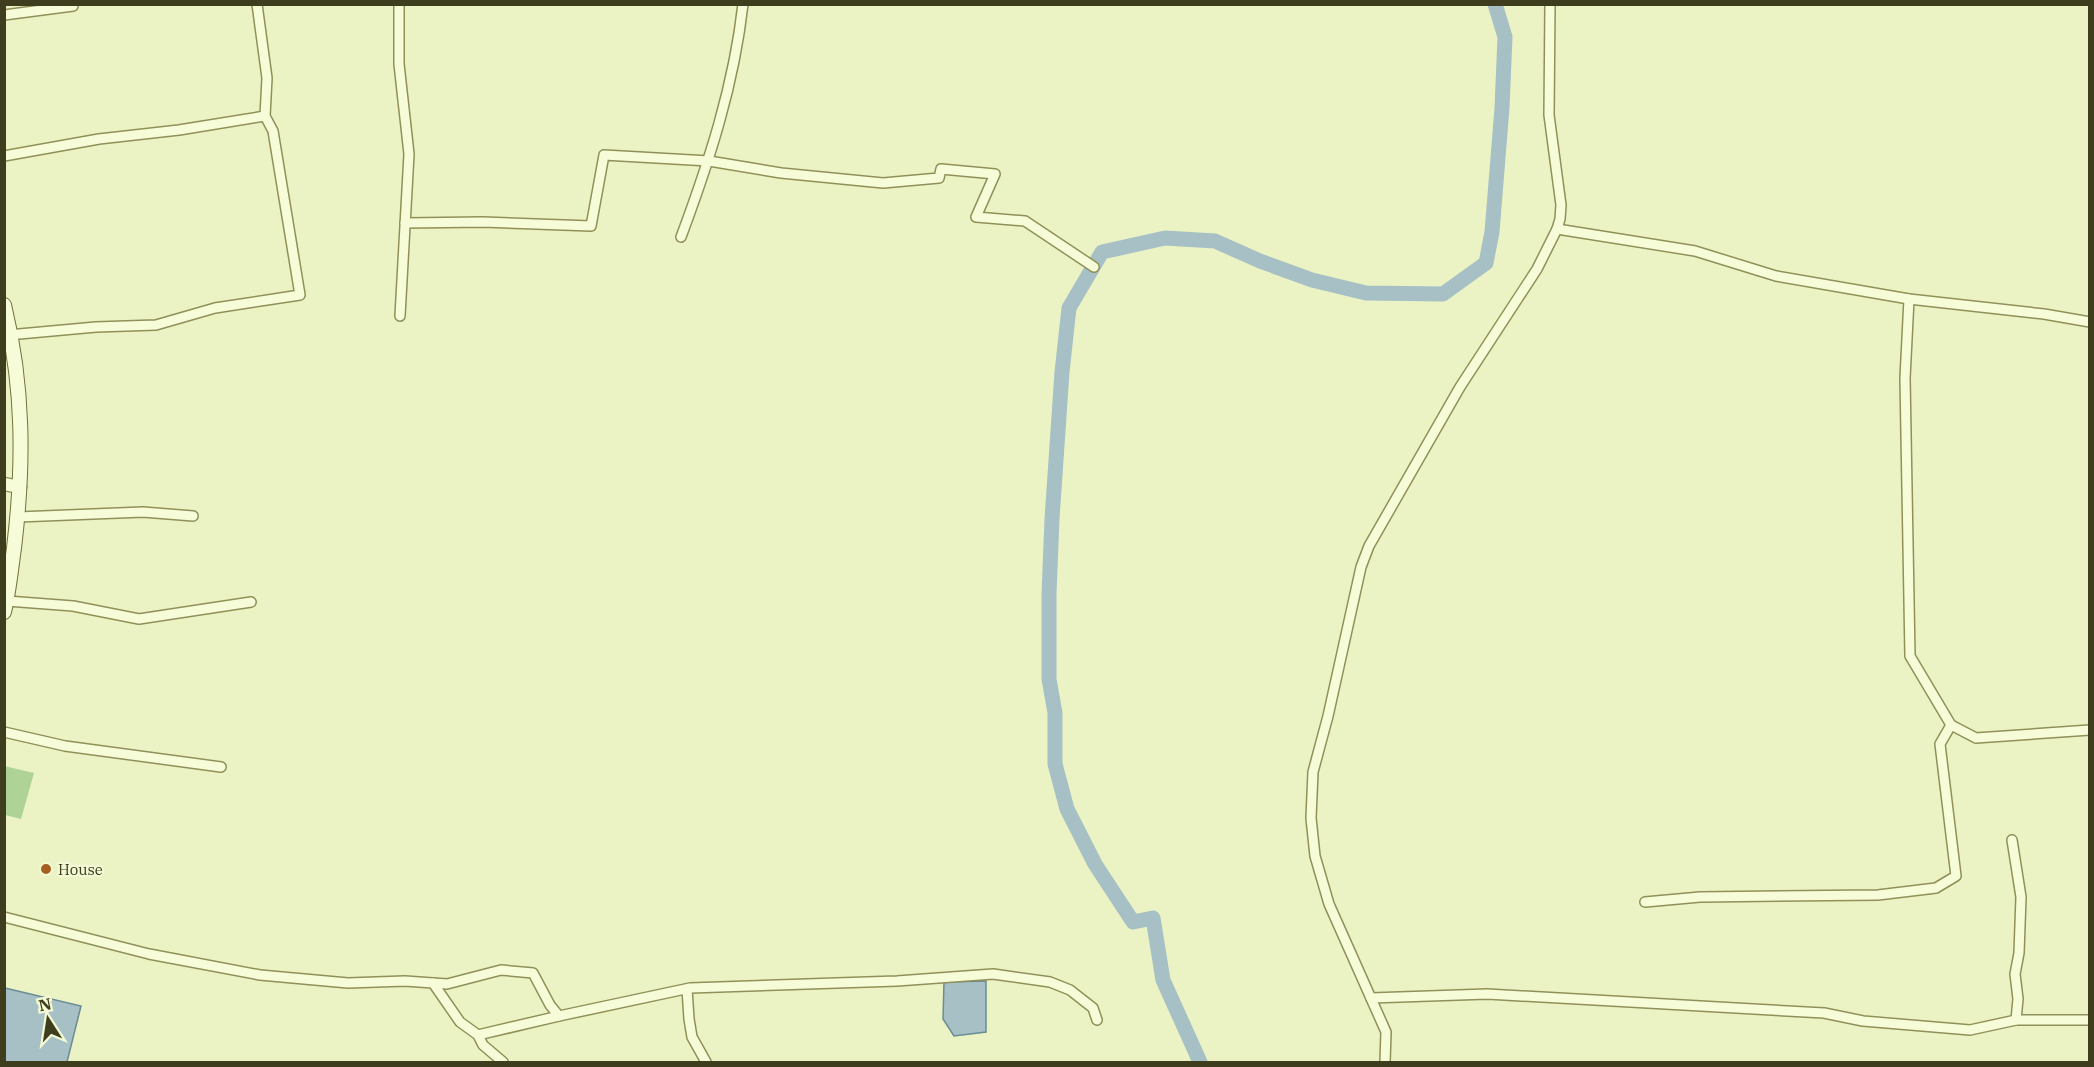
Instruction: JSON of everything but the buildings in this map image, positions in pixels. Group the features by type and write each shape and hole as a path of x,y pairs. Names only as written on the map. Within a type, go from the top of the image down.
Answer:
{"main road":[{"path":"4,306 20,392 18,517 5,605"}],"street":[{"path":"8,335 96,327 156,325 215,308 300,295 273,131 265,116 267,78 257,4"},
{"path":"399,4 399,64 409,154 400,316"},
{"path":"681,237 709,161 738,46 743,4"},
{"path":"1385,1062 1386,1032 1329,904 1315,856 1311,818 1314,772 1361,567 1369,546 1460,387 1537,269 1557,229 1561,205 1549,115 1550,4"},
{"path":"4,15 73,6"},
{"path":"4,156 265,116"},
{"path":"405,223 483,222 591,226 604,155 709,161 781,173 882,183 939,178 941,169 995,174 976,217 1025,221 1094,267"},
{"path":"1557,229 1695,251 1776,276 1909,298 2044,314 2090,322"},
{"path":"1909,298 1905,378 1910,656 1951,725 1976,738 2090,730"},
{"path":"4,484 20,487"},
{"path":"18,517 143,512 193,516"},
{"path":"5,605 73,606 139,619 251,602"},
{"path":"1645,902 1700,897 1878,895 1936,888 1956,876 1940,744 1951,725"},
{"path":"4,732 65,746 221,767"},
{"path":"2012,840 2021,897 2019,953 2015,974 2018,999 2016,1020"},
{"path":"4,917 149,954 260,975 348,982 447,984 501,970 533,973 550,1005 559,1016"},
{"path":"478,1035 687,989 897,981 993,974 1050,982 1070,990 1093,1008 1097,1020"},
{"path":"433,983 460,1022 478,1035 483,1045 503,1062"},
{"path":"687,989 692,1037 706,1062"},
{"path":"1371,998 1487,994 1824,1013 1863,1021 1970,1030 2016,1020 2090,1020"}],"green space":[{"path":"4,766 34,773 21,819 5,815"}],"water":[{"path":"986,981 986,1032 954,1036 943,1019 944,982"},
{"path":"5,988 81,1006 67,1062 5,1062"}],"waterway":[{"path":"1200,1062 1163,980 1153,918 1133,922 1095,864 1067,809 1055,764 1055,713 1049,679 1049,594 1062,372 1069,308 1102,252 1165,238 1215,241 1312,280 1366,293 1443,294 1486,263 1492,232 1505,37 1495,4"}],"place":[{"name":"House","path":"46,869"}]}
